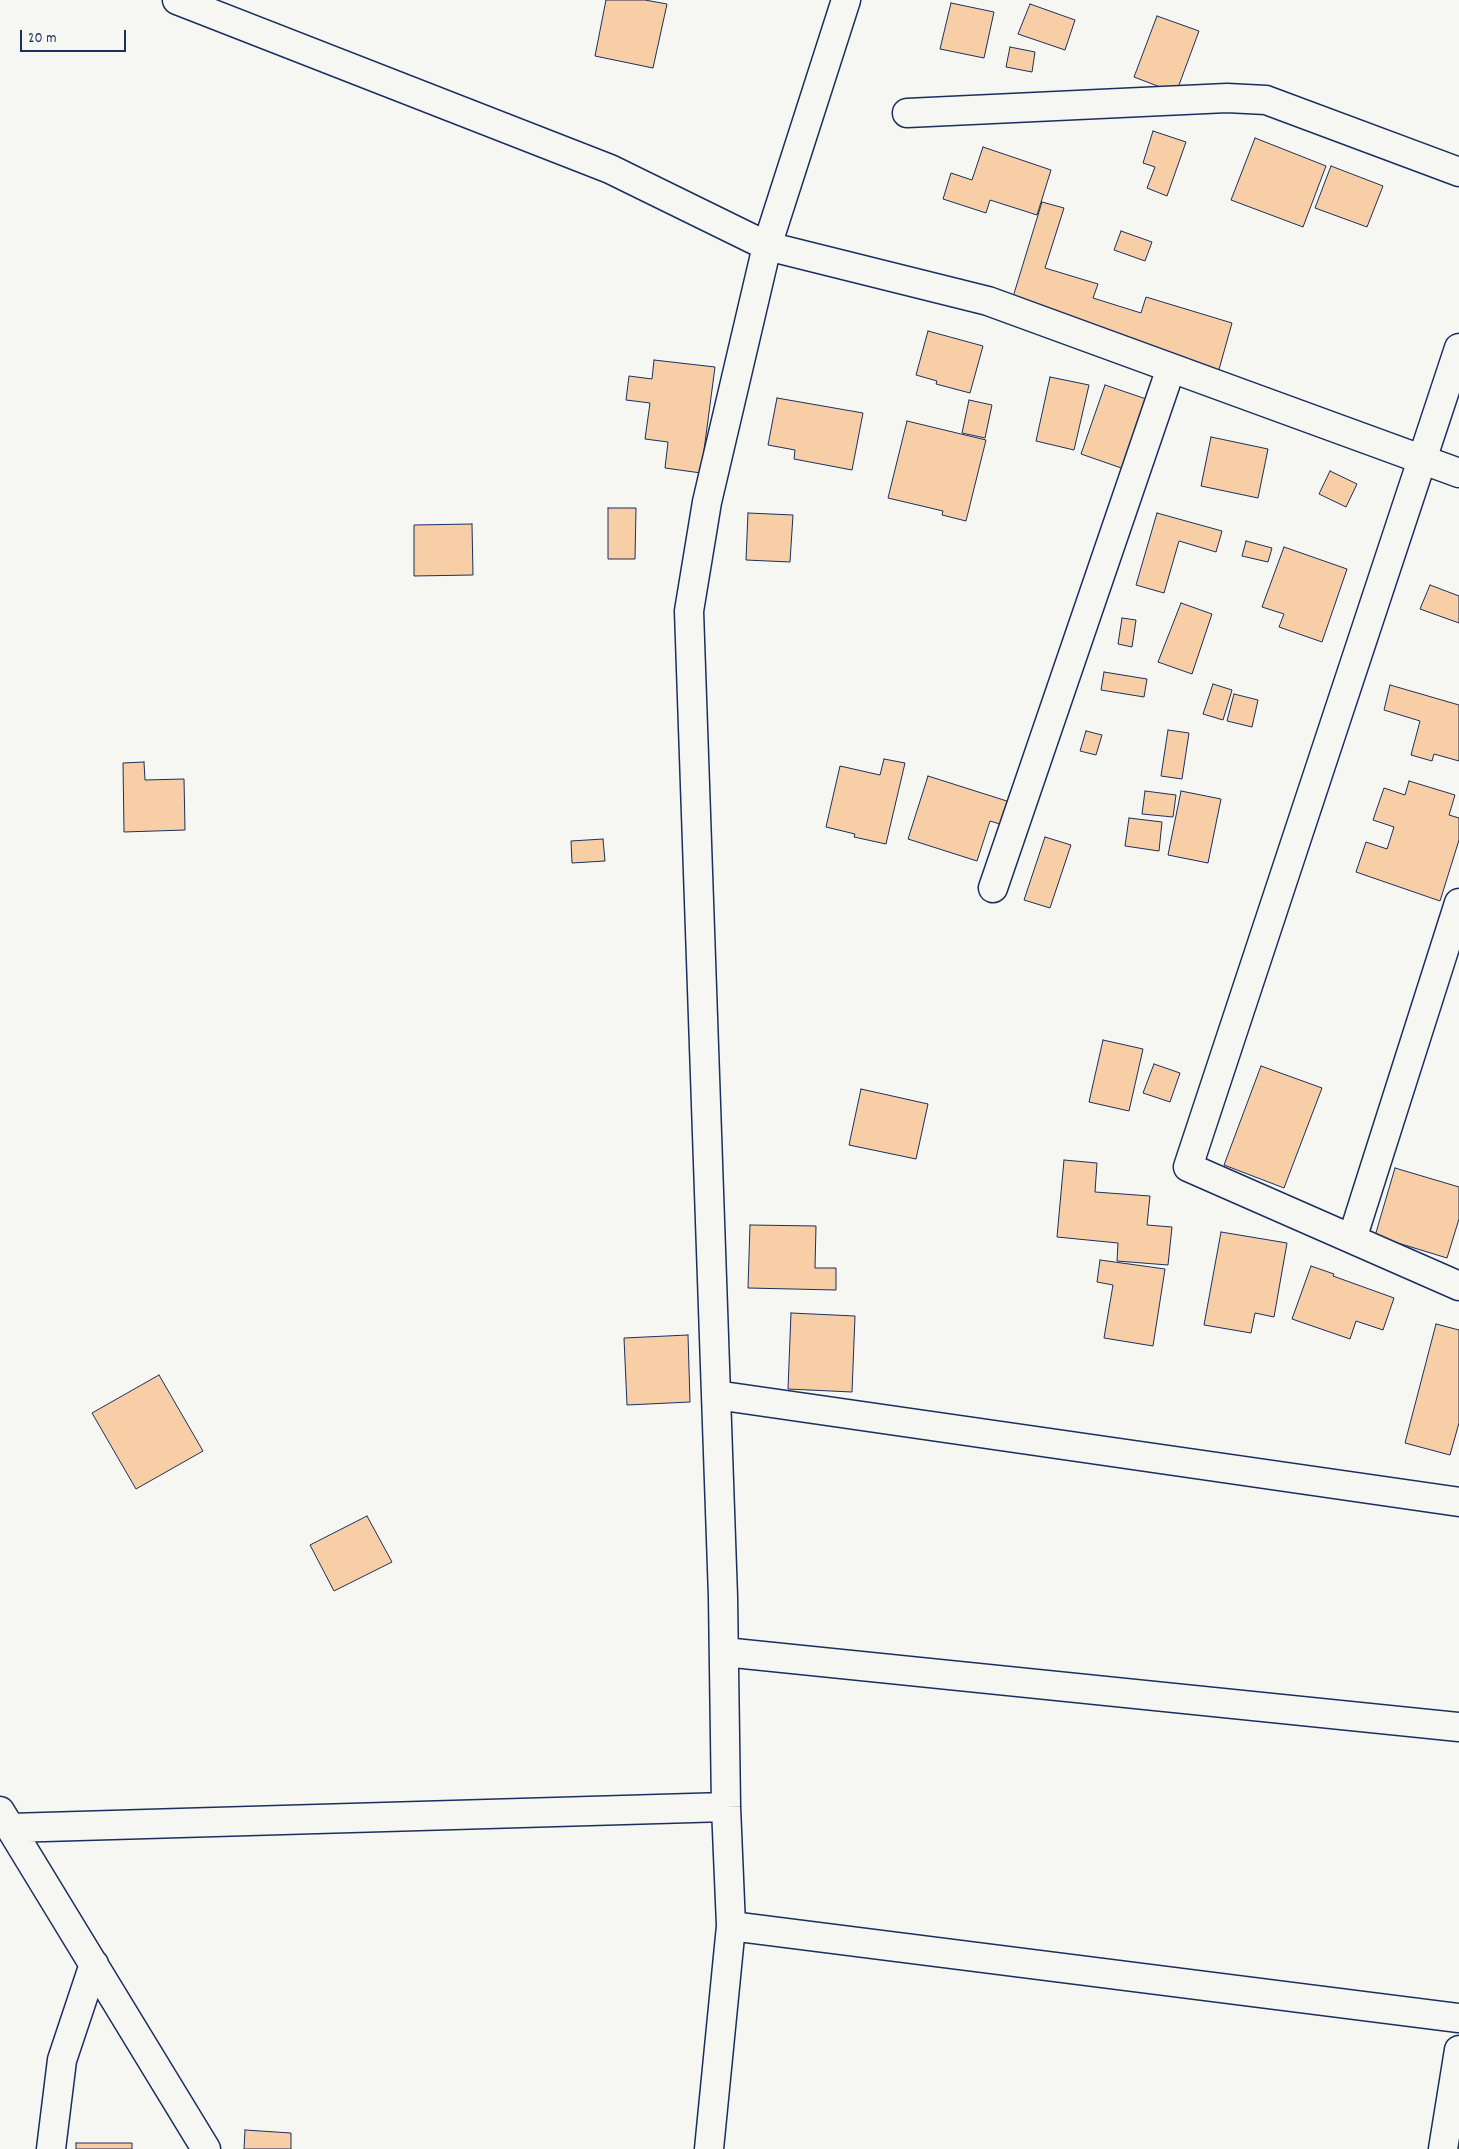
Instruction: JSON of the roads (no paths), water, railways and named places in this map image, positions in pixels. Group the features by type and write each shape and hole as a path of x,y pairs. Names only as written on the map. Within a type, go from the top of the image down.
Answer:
{"street":[{"path":"177,0 610,169 767,246 988,301 1459,473"},
{"path":"709,2149 731,1926 726,1807 724,1652 716,1395 689,611 707,502 767,246 846,0"},
{"path":"908,113 1227,98 1266,100 1459,172"},
{"path":"1459,348 1188,1167 1459,1286"},
{"path":"993,888 1171,368"},
{"path":"1352,1239 1459,902"},
{"path":"716,1395 1459,1502"},
{"path":"724,1652 1459,1727"},
{"path":"5,1820 726,1807"},
{"path":"5,1820 206,2149"},
{"path":"731,1926 1459,2018"},
{"path":"51,2149 62,2060 94,1964"},
{"path":"1443,2149 1459,2050"}]}
